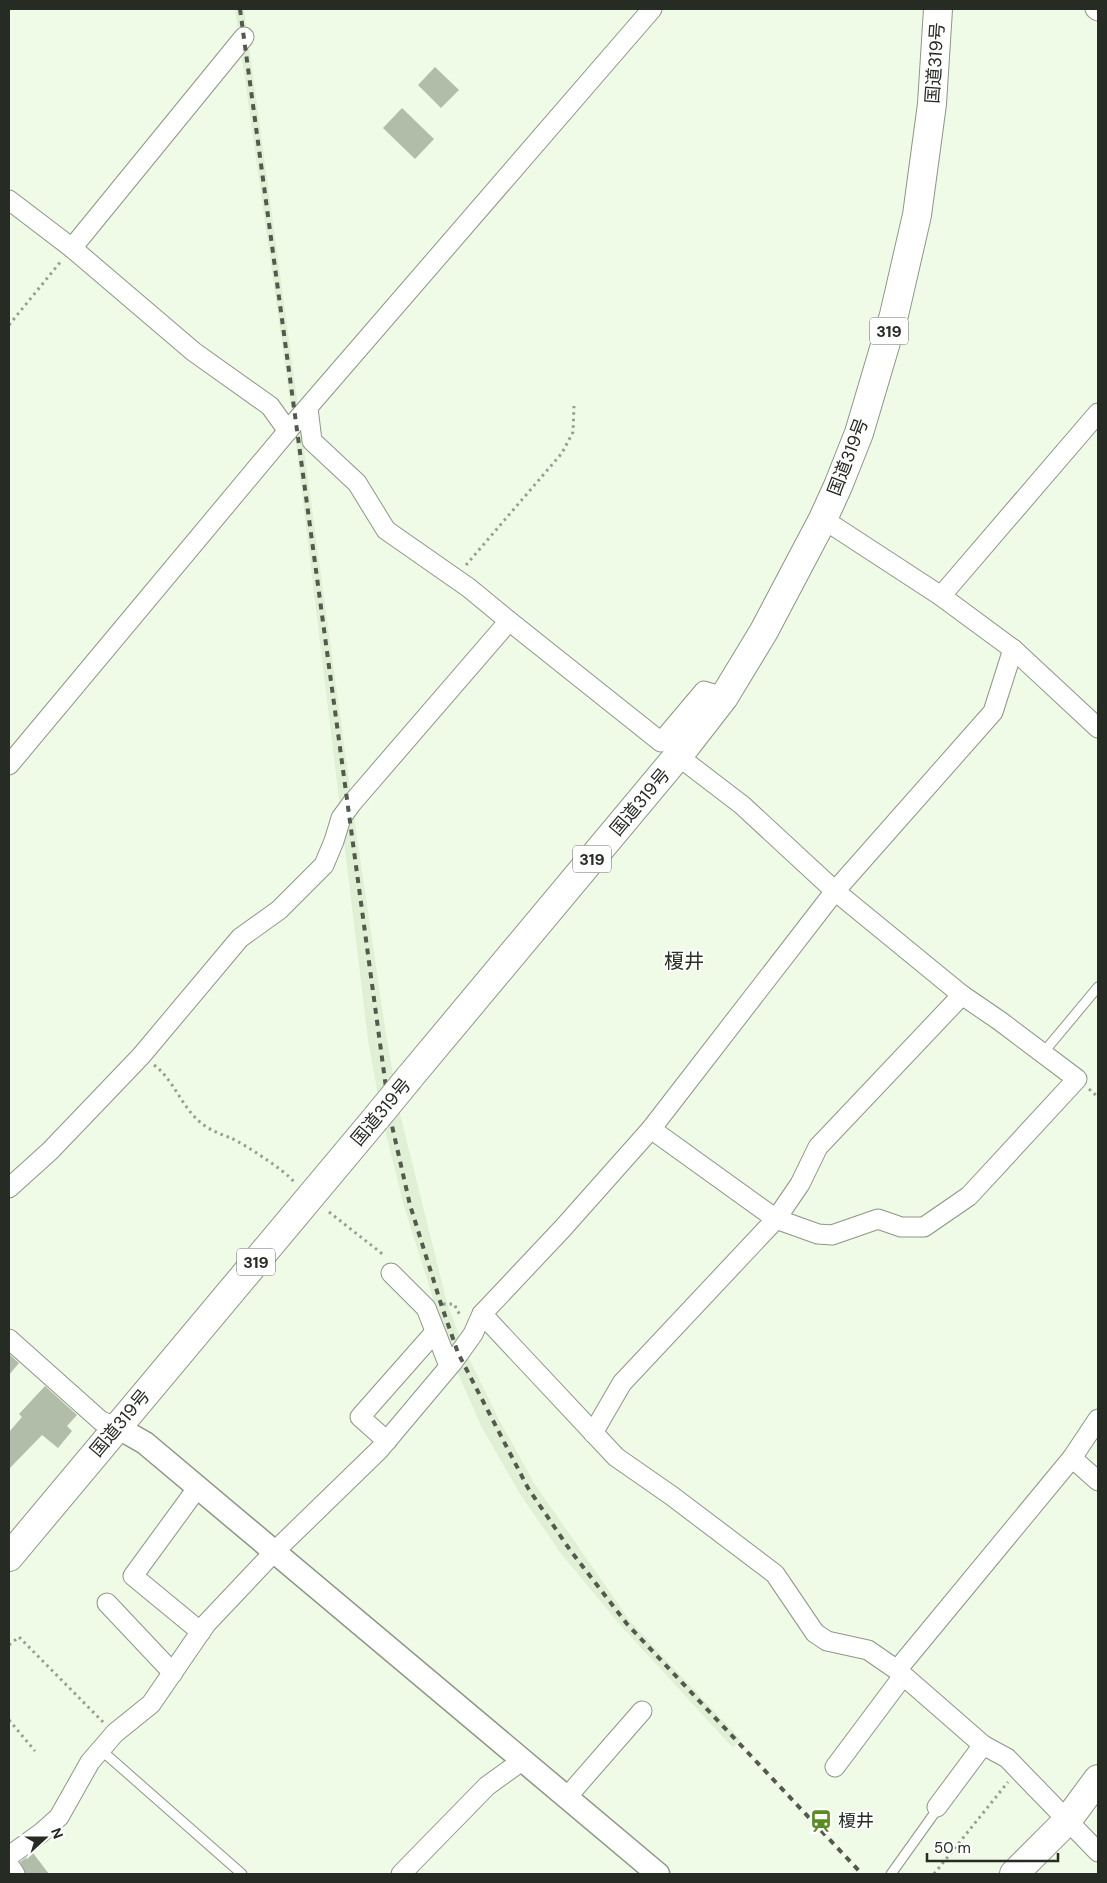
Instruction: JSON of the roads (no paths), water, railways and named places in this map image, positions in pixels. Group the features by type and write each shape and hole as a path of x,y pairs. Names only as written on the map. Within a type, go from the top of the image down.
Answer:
{"main road":[{"name":"国道319号","path":"9,1557 686,746 724,697 764,631 823,519 838,486 859,433 894,315 917,215 932,104 938,9"},
{"path":"1014,1874 1068,1821 1098,1780"}],"street":[{"path":"12,753 652,9"},
{"path":"72,248 244,37"},
{"path":"9,200 72,248 194,352 270,406 288,431"},
{"path":"308,408 312,441 357,483 386,530 454,578 661,742 704,691 724,697"},
{"path":"941,596 1098,413"},
{"path":"823,519 941,596 1013,649 1098,728"},
{"path":"9,1188 50,1151 141,1056 240,938 279,910 324,865 334,842 341,818 352,803 509,621"},
{"path":"9,1856 41,1833 58,1817 90,1762 115,1732 152,1704 201,1632 275,1551 387,1440 449,1366 473,1334 482,1314 563,1228 651,1129 835,891 993,712 1013,649"},
{"path":"651,1129 776,1219 818,1234 832,1235 878,1218 901,1226 924,1227 969,1196 1077,1079 962,995 835,891 742,805 687,763"},
{"path":"593,1433 622,1383 776,1219 800,1184 818,1147 962,995"},
{"path":"391,1273 426,1308 449,1366"},
{"path":"482,1314 616,1457 672,1496 775,1574 815,1633 827,1641 868,1650 900,1673 983,1745 1007,1758 1098,1852"},
{"path":"387,1440 360,1417 435,1332"},
{"path":"9,1340 101,1421 145,1443 658,1874"},
{"path":"835,1767 900,1673 1072,1458 1098,1419"},
{"path":"1072,1458 1098,1481"},
{"path":"198,1487 133,1576 201,1632"},
{"path":"107,1603 173,1673"},
{"path":"567,1798 642,1711"},
{"path":"937,1806 983,1745"},
{"path":"401,1874 487,1786 523,1760"},
{"path":"9,1865 15,1874"}],"lane":[{"path":"1043,1054 1098,987"},
{"path":"101,1750 242,1874"},
{"path":"891,1874 936,1811 937,1806"}],"railway":[{"path":"240,9 390,1117 410,1205 441,1304 458,1353 528,1488 570,1550 627,1624 862,1874"}],"place":[{"name":"榎井","path":"821,1821"}],"district":[{"name":"榎井","path":"684,961"}]}
